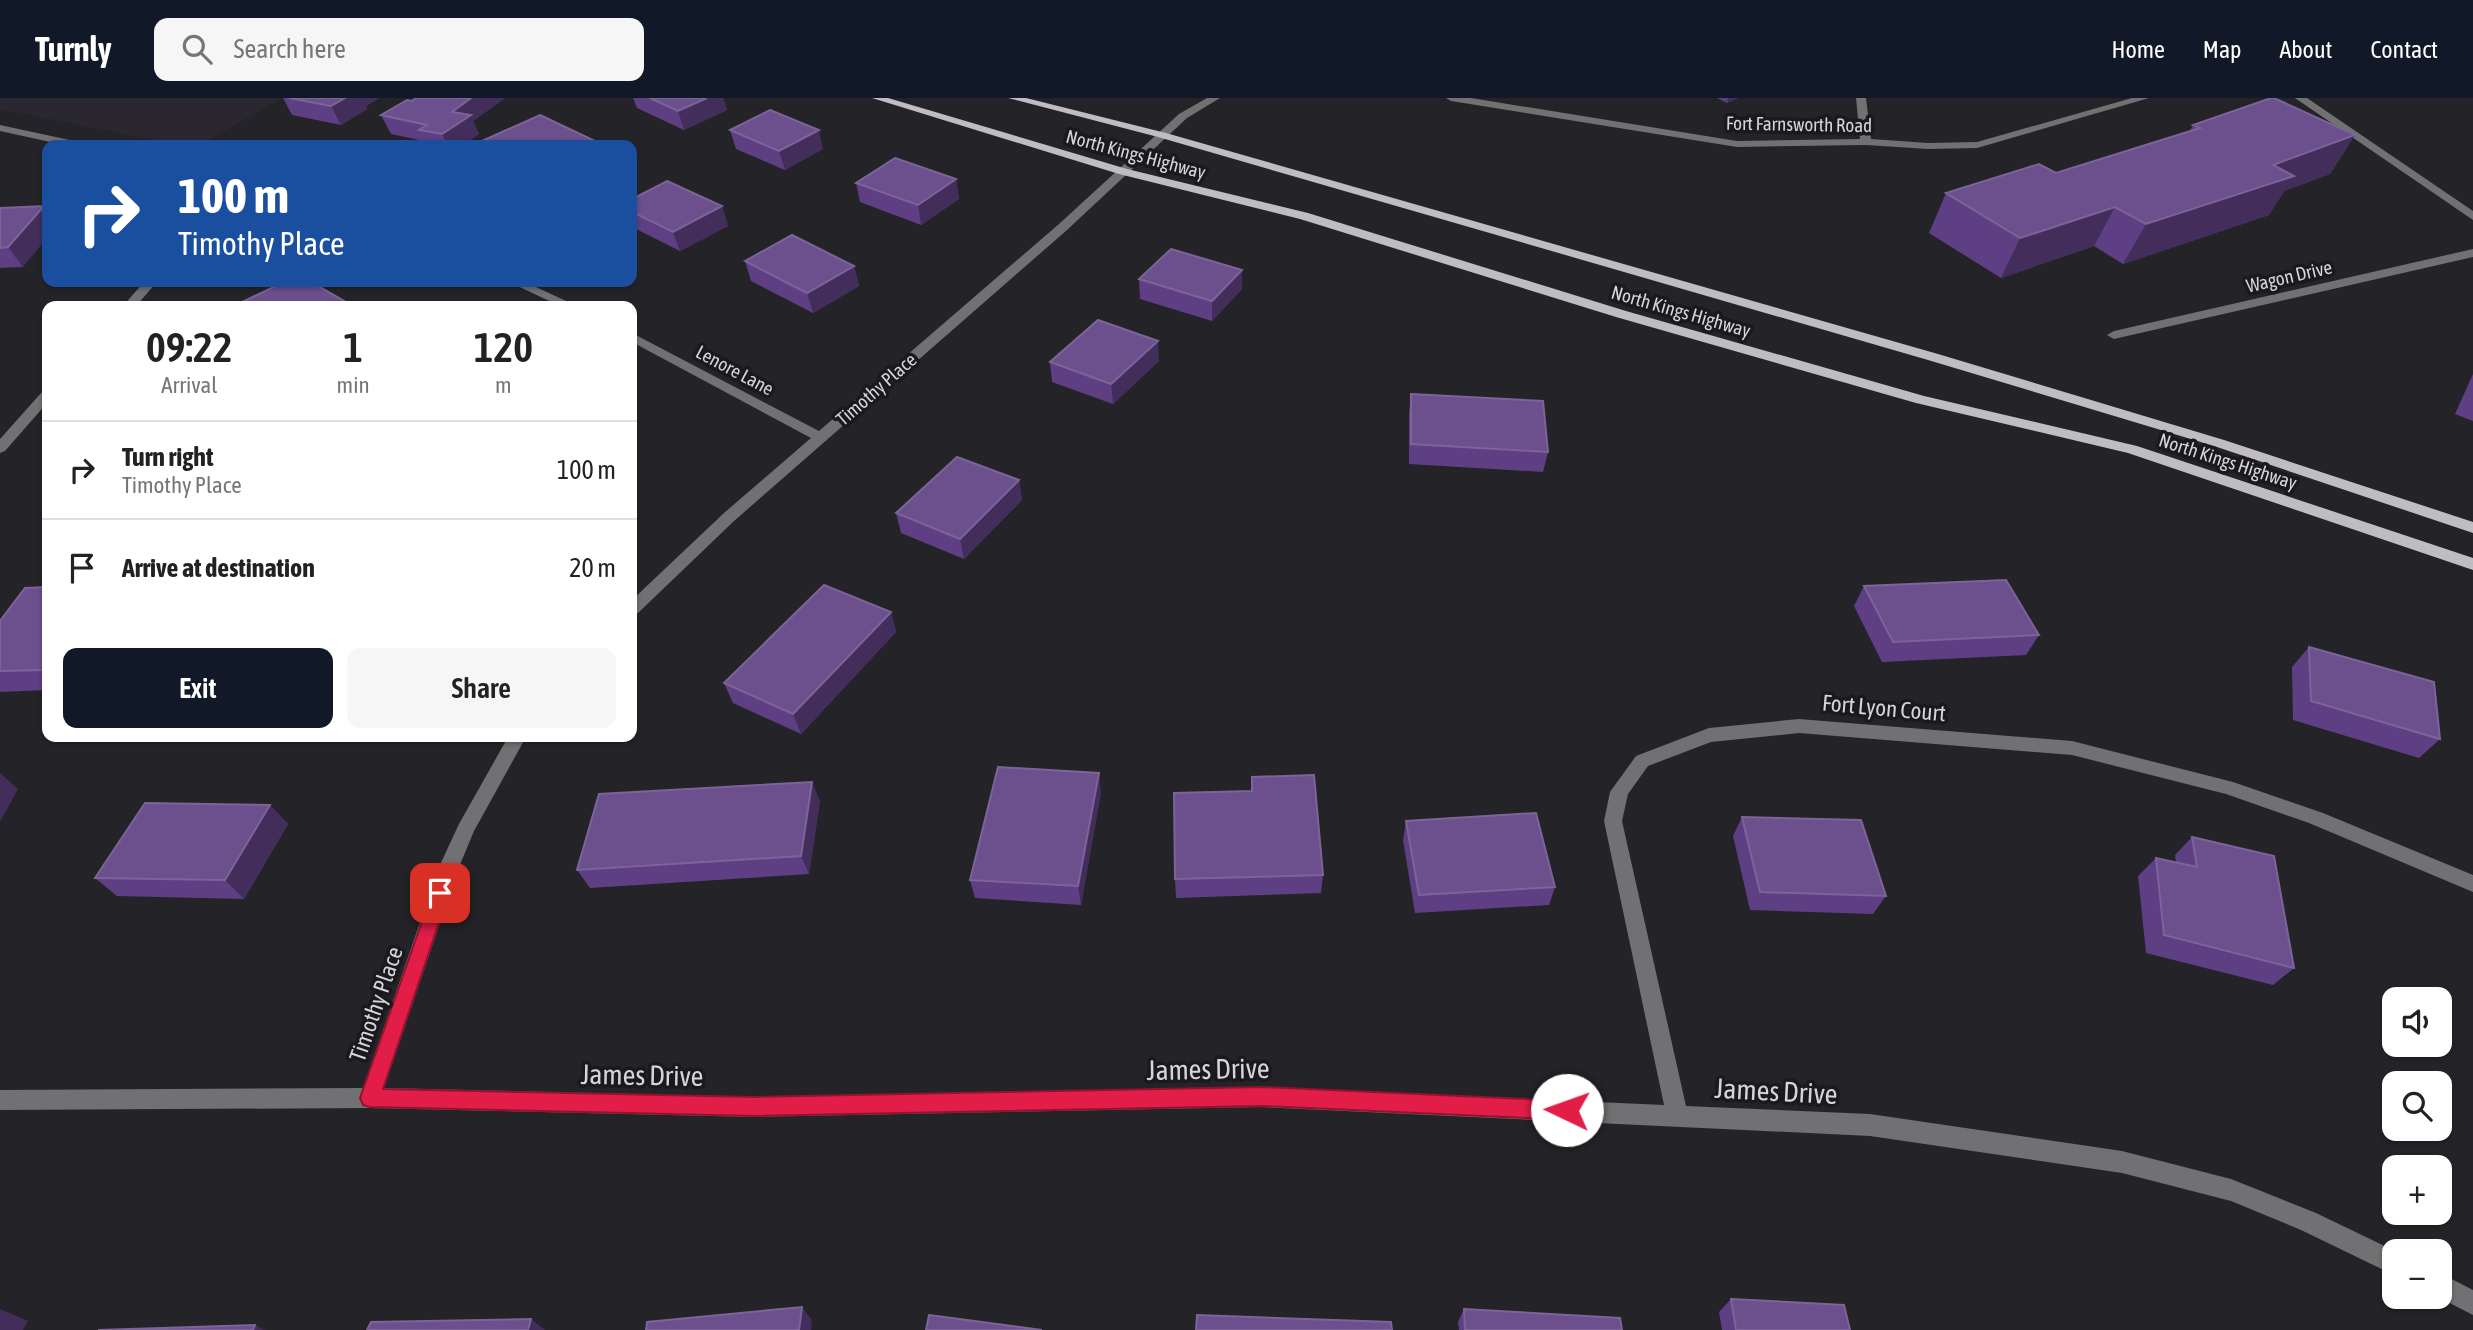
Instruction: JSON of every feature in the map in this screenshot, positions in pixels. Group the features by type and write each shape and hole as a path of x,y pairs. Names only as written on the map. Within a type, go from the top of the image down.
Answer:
{"main road":[{"name":"North Kings Highway","path":"877,98 1123,172 1304,216 1621,314 1921,400 2132,449 2473,564"},
{"name":"North Kings Highway","path":"1013,98 1162,135 2135,416 2473,528"}],"street":[{"path":"1123,172 1183,116 1215,98"},
{"name":"Fort Farnsworth Road","path":"1451,98 1738,144 1866,142 1977,145 2144,98"},
{"path":"1861,98 1866,142"},
{"path":"2300,98 2473,216"},
{"path":"0,128 56,140"},
{"name":"Timothy Place","path":"637,604 729,517 1123,172"},
{"name":"Wagon Drive","path":"2114,335 2473,253"},
{"path":"134,301 147,287"},
{"path":"526,287 559,301"},
{"name":"Lenore Lane","path":"637,340 821,438"},
{"path":"0,448 42,401"},
{"name":"Fort Lyon Court","path":"1677,1115 1613,821 1619,792 1642,761 1709,735 1799,726 2072,748 2227,787 2316,818 2473,884"},
{"name":"Timothy Place","path":"370,1098 449,867 466,829 514,742"},
{"name":"James Drive","path":"0,1100 370,1098 755,1107 1262,1097 1870,1125 2122,1162 2231,1190 2308,1220 2382,1257"},
{"path":"2452,1292 2473,1303"}],"shaded area":[{"path":"0,98 283,98 208,140 154,140 0,109"}],"building":[{"path":"289,98 345,98 331,106"},
{"path":"471,98 452,112 471,115 442,134 419,130 427,125 381,115 407,100"},
{"path":"650,98 707,98 678,111"},
{"path":"2271,98 2355,135 2273,165 2294,176 2146,224 2115,207 2020,238 1946,193 2039,164 2056,173 2200,128 2193,125"},
{"path":"770,110 819,130 779,151 730,130"},
{"path":"540,115 593,140 484,140"},
{"path":"895,158 956,179 918,205 856,183"},
{"path":"667,181 722,206 673,232 637,214 637,196"},
{"path":"42,206 8,247 0,248 0,208"},
{"path":"792,235 854,266 807,293 745,261"},
{"path":"1171,249 1242,270 1212,301 1139,279"},
{"path":"274,287 320,287 344,301 244,301"},
{"path":"1098,320 1158,341 1111,384 1050,362"},
{"path":"1411,394 1543,401 1548,452 1411,444"},
{"path":"957,457 1019,480 960,539 896,513"},
{"path":"2006,580 2039,635 1893,642 1864,586"},
{"path":"824,585 891,612 793,714 724,683"},
{"path":"42,587 42,670 0,671 0,621 25,588"},
{"path":"2309,647 2434,682 2440,739 2311,701"},
{"path":"998,767 1099,773 1078,886 970,880"},
{"path":"1314,775 1323,875 1175,879 1174,793 1252,791 1252,777"},
{"path":"812,782 801,856 577,870 599,794"},
{"path":"145,803 270,805 225,880 95,878"},
{"path":"1536,813 1555,887 1419,895 1406,821"},
{"path":"1742,817 1861,820 1886,896 1760,892"},
{"path":"2192,837 2274,856 2294,968 2164,935 2156,858 2197,867"},
{"path":"1731,1299 1844,1305 1850,1330 1736,1330"},
{"path":"802,1307 799,1330 646,1330 647,1322"},
{"path":"1464,1309 1620,1318 1622,1330 1465,1330"},
{"path":"929,1315 1042,1330 926,1330"},
{"path":"1197,1315 1391,1322 1392,1330 1196,1330"},
{"path":"531,1319 528,1330 367,1330 371,1322"},
{"path":"255,1325 253,1330 98,1330"}],"route":[{"path":"440,893 370,1098 755,1107 1262,1097 1567,1110"}]}
